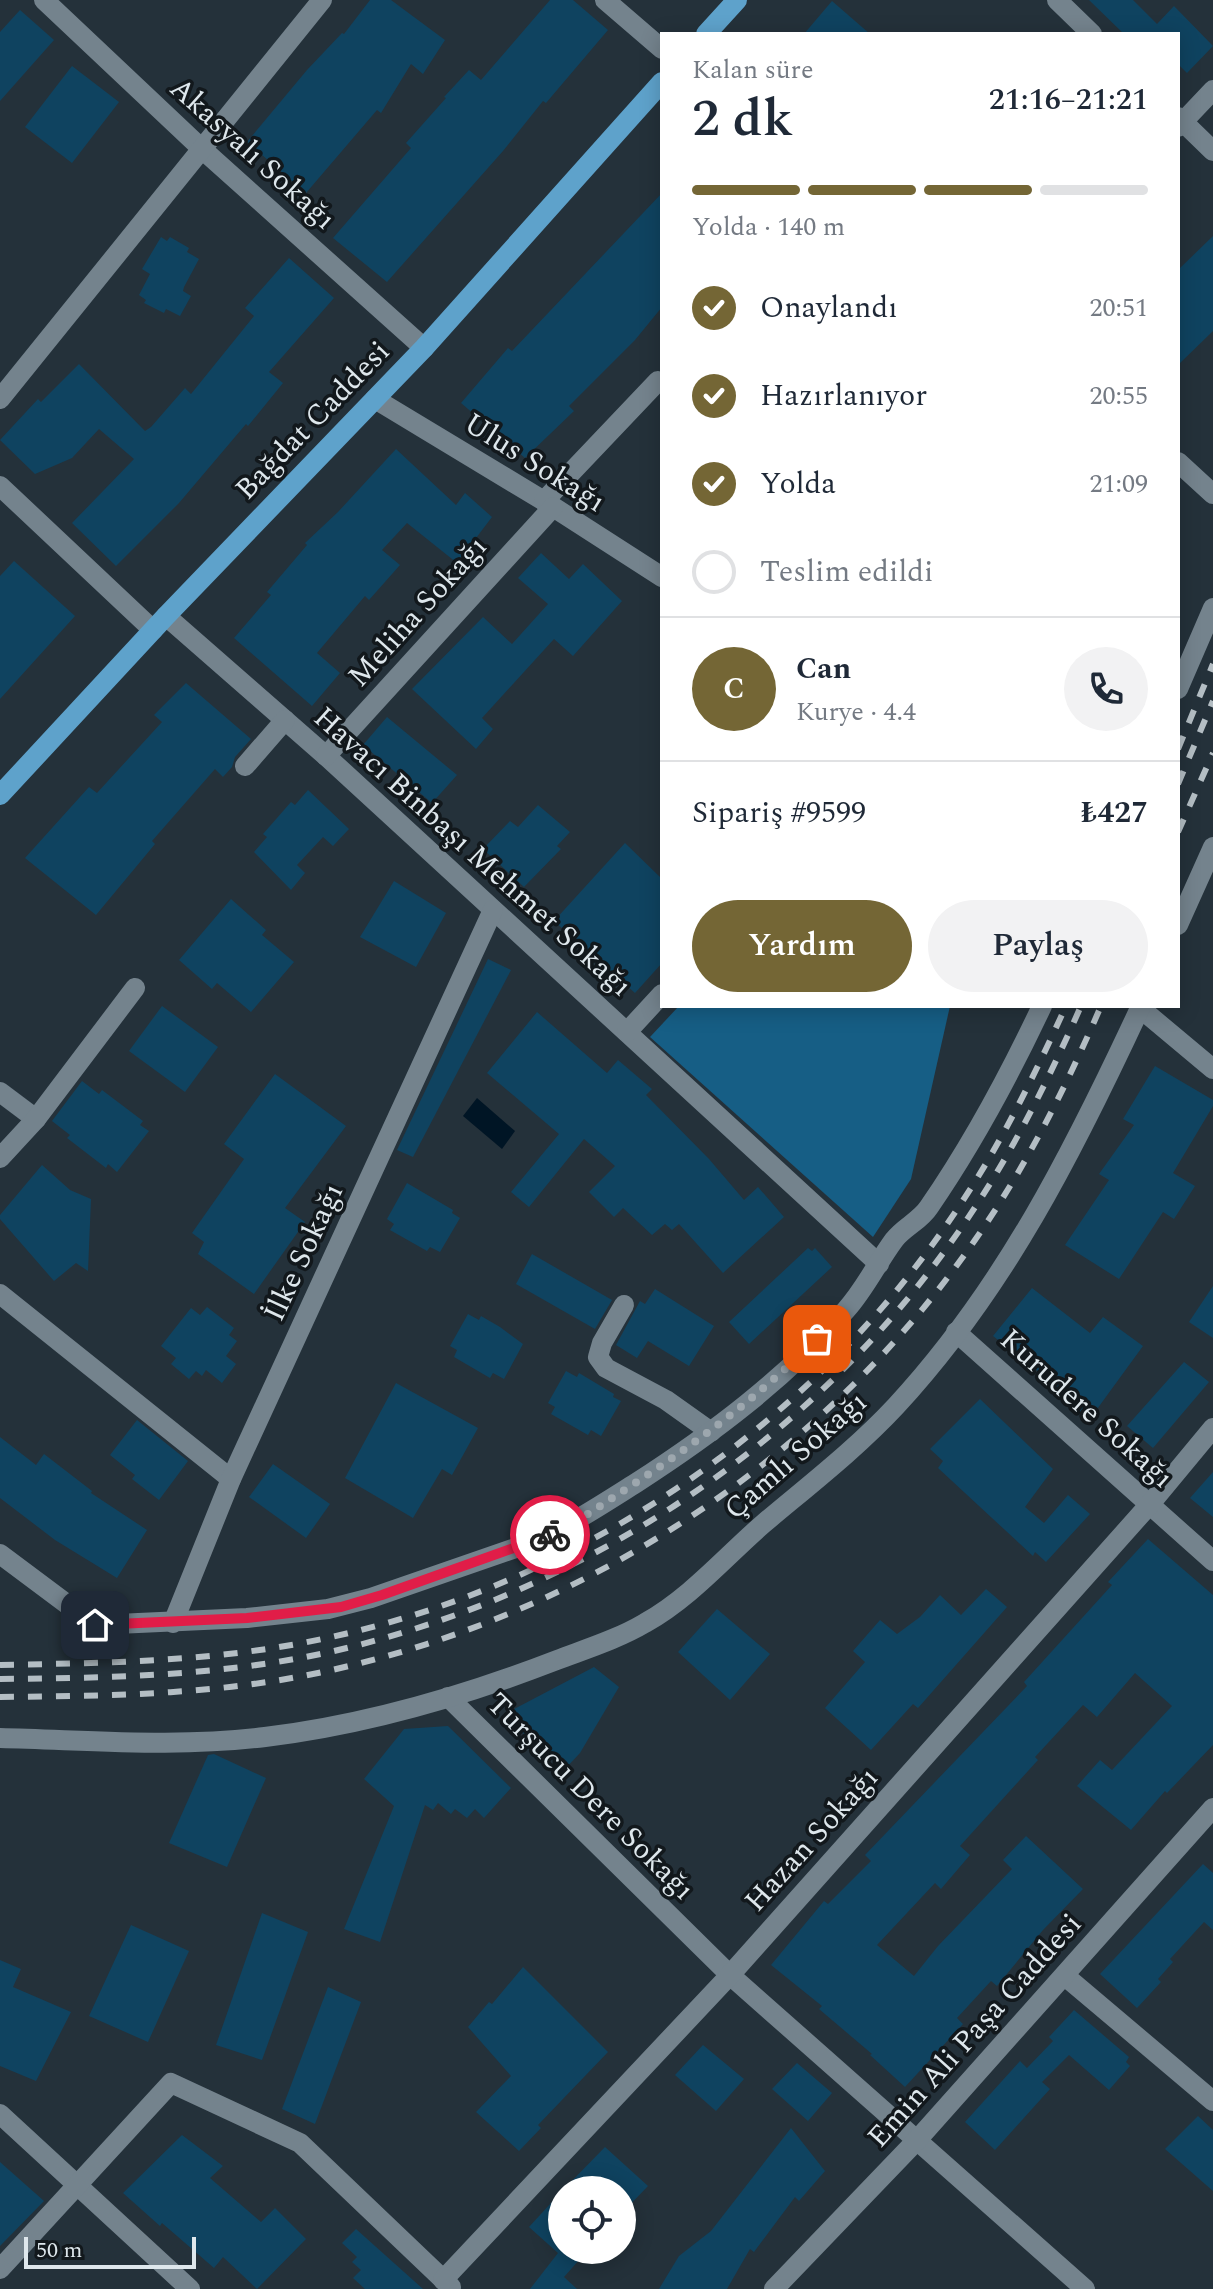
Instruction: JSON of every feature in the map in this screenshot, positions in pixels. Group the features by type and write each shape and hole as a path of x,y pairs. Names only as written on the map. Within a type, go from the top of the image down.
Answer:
{"main road":[{"path":"712,32 737,0"},
{"name":"Bağdat Caddesi","path":"0,795 424,348 660,84"}],"street":[{"name":"Akasyalı Sokağı","path":"44,0 202,149 424,348"},
{"path":"0,399 322,0"},
{"path":"605,0 660,47"},
{"path":"1057,0 1090,32"},
{"path":"1213,90 1180,122 1213,151"},
{"name":"Meliha Sokağı","path":"326,756 658,381"},
{"name":"Ulus Sokağı","path":"375,399 549,504 660,576"},
{"path":"1180,464 1213,494"},
{"name":"Havacı Binbaşı Mehmet Sokağı","path":"0,486 160,623 285,720 326,756 879,1264"},
{"path":"1180,684 1213,608"},
{"path":"245,766 285,720"},
{"path":"1180,921 1213,847"},
{"name":"İlke Sokağı","path":"173,1623 231,1479 493,910"},
{"path":"0,1158 36,1119 135,988"},
{"path":"627,1032 660,996"},
{"path":"0,1554 95,1625 173,1623 280,1616 341,1607 530,1543 579,1519 711,1432 765,1389 841,1316 899,1235 927,1210 1001,1092 1041,1008"},
{"name":"Çamlı Sokağı","path":"0,1738 184,1744 241,1740 345,1723 486,1686 606,1641 659,1615 878,1424 918,1382 1012,1252 1050,1191 1087,1122 1141,1008"},
{"path":"1142,1008 1213,1069"},
{"path":"0,1092 36,1119"},
{"path":"0,1294 231,1479"},
{"path":"624,1305 602,1343 598,1357 606,1368 666,1400 711,1432"},
{"name":"Kurudere Sokağı","path":"956,1332 1213,1561"},
{"name":"Hazan Sokağı","path":"448,2285 730,1975 1150,1504 1213,1428"},
{"name":"Turşucu Dere Sokağı","path":"448,1697 730,1975 1085,2289"},
{"name":"Emin Ali Paşa Caddesi","path":"775,2289 918,2139 1213,1808"},
{"path":"1065,1976 1213,2101"},
{"path":"0,2269 171,2083 300,2143 448,2285"},
{"path":"0,2114 190,2289"}],"shaded area":[{"path":"677,1008 950,1008 911,1179 873,1237 650,1037"},
{"path":"477,1098 515,1131 502,1149 463,1116"}],"building":[{"path":"370,0 391,0 445,40 423,74 411,64 381,113 377,110 306,193 247,142 307,70 344,34"},
{"path":"550,0 573,0 608,30 387,282 333,238 411,148 406,143 444,97 469,70 481,80"},
{"path":"1089,0 1133,0 1157,24 1174,6 1213,46 1187,73 1180,66 1180,32 1122,32"},
{"path":"832,1 868,32 806,32"},
{"path":"20,10 54,40 0,101 0,32"},
{"path":"72,66 119,102 72,163 25,127"},
{"path":"660,195 660,309 635,340 569,406 574,411 525,458 461,403 508,348 512,351"},
{"path":"1213,236 1213,331 1180,363 1180,268"},
{"path":"161,237 167,241 170,237 189,248 187,252 199,259 184,287 183,291 191,296 180,316 166,309 164,313 144,303 146,300 139,295 150,274 142,269"},
{"path":"289,258 334,298 269,372 283,383 179,503 116,566 72,523 134,459 99,429 72,458 35,474 0,440 38,399 41,402 79,364 145,431 185,388 191,394 254,316 245,308"},
{"path":"396,449 456,505 465,493 492,517 457,563 407,523 382,550 400,565 369,600 365,596 317,653 340,673 312,706 234,638 271,595 267,592 307,545 305,543"},
{"path":"541,553 569,579 583,564 622,601 573,656 554,639 482,718 493,729 476,749 412,689 483,617 512,644 548,604 518,578"},
{"path":"14,561 75,616 0,699 0,576"},
{"path":"186,683 251,739 223,777 215,769 152,841 155,844 96,915 25,858 89,787 97,793 162,722 154,715"},
{"path":"387,717 457,775 432,803 363,745"},
{"path":"308,790 349,829 333,846 323,837 297,865 305,873 291,890 254,852 267,837 263,834 291,802 295,805"},
{"path":"538,805 570,832 557,846 561,849 524,887 483,849 510,821 518,827"},
{"path":"625,843 660,877 660,965 635,993 554,921"},
{"path":"394,881 446,913 416,967 360,937"},
{"path":"231,899 266,930 262,935 294,962 251,1012 217,983 212,989 179,960"},
{"path":"488,959 511,970 413,1157 397,1150"},
{"path":"162,1006 218,1047 185,1092 129,1051"},
{"path":"537,1012 607,1073 618,1060 652,1089 646,1095 744,1200 758,1187 784,1217 723,1273 679,1224 672,1230 665,1224 652,1235 623,1208 614,1217 589,1192 615,1166 584,1139 529,1207 511,1192 559,1134 487,1073"},
{"path":"1155,1066 1213,1100 1213,1106 1173,1173 1195,1186 1174,1219 1163,1212 1119,1279 1065,1245 1109,1180 1099,1174 1134,1125 1123,1119"},
{"path":"275,1074 346,1126 285,1208 305,1222 254,1294 198,1254 204,1242 192,1233 244,1159 224,1144"},
{"path":"82,1081 99,1094 102,1090 143,1121 140,1125 149,1131 117,1172 108,1164 106,1168 67,1138 70,1135 52,1121"},
{"path":"42,1165 70,1190 91,1199 88,1271 76,1263 54,1281 0,1219 0,1215"},
{"path":"407,1183 453,1210 452,1213 460,1218 440,1252 430,1247 427,1251 390,1230 394,1224 387,1219"},
{"path":"808,1248 812,1251 815,1248 832,1267 749,1344 729,1322"},
{"path":"532,1254 612,1300 595,1329 516,1284"},
{"path":"1213,1286 1213,1338 1189,1322"},
{"path":"1032,1288 1090,1333 1103,1317 1143,1346 1092,1416 1084,1416 1047,1388 1052,1382 993,1336"},
{"path":"655,1289 714,1326 689,1366 648,1341 637,1358 616,1345 640,1301 645,1304"},
{"path":"207,1307 234,1328 229,1335 237,1341 226,1356 236,1364 222,1383 206,1370 202,1376 196,1371 189,1379 171,1364 176,1358 161,1346 191,1308 200,1315"},
{"path":"468,1314 479,1320 481,1316 523,1344 504,1379 493,1373 490,1378 454,1357 457,1350 450,1346"},
{"path":"1184,1362 1209,1382 1153,1448 1127,1426"},
{"path":"566,1371 577,1377 579,1373 621,1401 601,1436 591,1430 588,1435 551,1414 555,1407 548,1403"},
{"path":"396,1383 478,1428 452,1475 442,1469 413,1518 345,1478"},
{"path":"980,1399 1053,1469 1025,1507 1044,1523 1068,1495 1090,1514 1046,1562 1035,1552 1033,1556 938,1468 943,1461 930,1449"},
{"path":"137,1420 188,1461 159,1500 132,1479 135,1475 110,1455"},
{"path":"0,1437 36,1465 44,1454 91,1493 147,1530 117,1578 55,1540 0,1498"},
{"path":"273,1464 330,1504 306,1538 249,1497"},
{"path":"1213,1472 1213,1517 1190,1498"},
{"path":"1148,1539 1213,1595 1213,1745 1167,1793 1165,1791 1131,1830 1077,1786 1100,1760 1112,1770 1172,1706 1135,1673 1097,1717 1083,1705 1035,1757 1038,1760 960,1846 970,1855 941,1889 935,1883 877,1945 914,1976 938,1946 1012,1869 1003,1860 1026,1836 1083,1889 1043,1930 997,1986 991,1981 957,2018 963,2024 905,2087 819,2009 822,2006 771,1965 824,1901 828,1904 871,1861 865,1855 1027,1686 1024,1682 1112,1585 1108,1582"},
{"path":"986,1589 1007,1607 918,1708 913,1704 871,1750 825,1708 865,1662 853,1651 880,1620 897,1634 920,1617 940,1595 961,1615"},
{"path":"717,1609 770,1654 730,1700 678,1652"},
{"path":"594,1667 619,1687 580,1753 564,1770 503,1715"},
{"path":"448,1726 511,1788 484,1818 475,1809 467,1818 455,1809 451,1814 438,1803 433,1810 425,1805 380,1942 344,1929 394,1806 364,1779 404,1729"},
{"path":"214,1754 266,1778 227,1867 169,1843 208,1755"},
{"path":"1203,1864 1213,1873 1213,1930 1204,1922 1170,1959 1173,1962 1158,1979 1161,1982 1137,2008 1100,1974"},
{"path":"262,1913 308,1932 262,2060 216,2045"},
{"path":"131,1925 189,1951 148,2042 89,2016"},
{"path":"0,1960 21,1969 13,1987 71,2012 36,2081 0,2066"},
{"path":"523,1967 608,2052 538,2125 541,2128 519,2151 476,2112 511,2076 468,2027"},
{"path":"328,1987 361,2002 315,2124 282,2109"},
{"path":"1074,2010 1129,2057 1126,2062 1130,2066 1109,2090 1069,2055 1042,2082 1050,2089 995,2150 965,2122 1020,2061 1027,2068 1053,2041 1049,2037"},
{"path":"703,2045 744,2079 716,2111 675,2075"},
{"path":"797,2063 832,2093 808,2121 772,2089"},
{"path":"1198,2116 1213,2130 1213,2191 1165,2149"},
{"path":"791,2128 825,2171 799,2201 795,2197 754,2252 750,2249 727,2289 659,2289 679,2256 711,2231"},
{"path":"182,2135 223,2166 210,2178 261,2222 275,2208 306,2239 257,2289 223,2257 214,2268 123,2193"},
{"path":"605,2147 648,2186 636,2198 636,2176 577,2176"},
{"path":"0,2162 44,2201 0,2246"},
{"path":"548,2206 548,2244 529,2227"},
{"path":"356,2229 423,2289 365,2289 353,2278 361,2270 352,2262 357,2257 342,2243"},
{"path":"549,2264 576,2264 564,2277 577,2289 530,2289"}],"railway":[{"path":"1180,744 1213,664"},
{"path":"1180,779 1213,701"},
{"path":"1180,827 1213,753"},
{"path":"0,1665 227,1654 302,1643 400,1619 495,1586 586,1543 673,1491 755,1431 830,1363 898,1289 958,1208 989,1159 1065,1008"},
{"path":"0,1679 209,1671 334,1651 424,1626 512,1593 597,1552 678,1504 754,1448 825,1387 891,1319 969,1217 1005,1159 1080,1008"},
{"path":"0,1697 118,1695 235,1686 313,1674 411,1649 507,1615 598,1571 686,1520 768,1461 844,1394 913,1320 975,1240 1011,1184 1059,1096 1100,1008"}],"way so far":[{"path":"550,1535 572,1524 696,1443 765,1389 817,1339"}],"route":[{"path":"95,1625 247,1618 341,1607 550,1535"}]}
